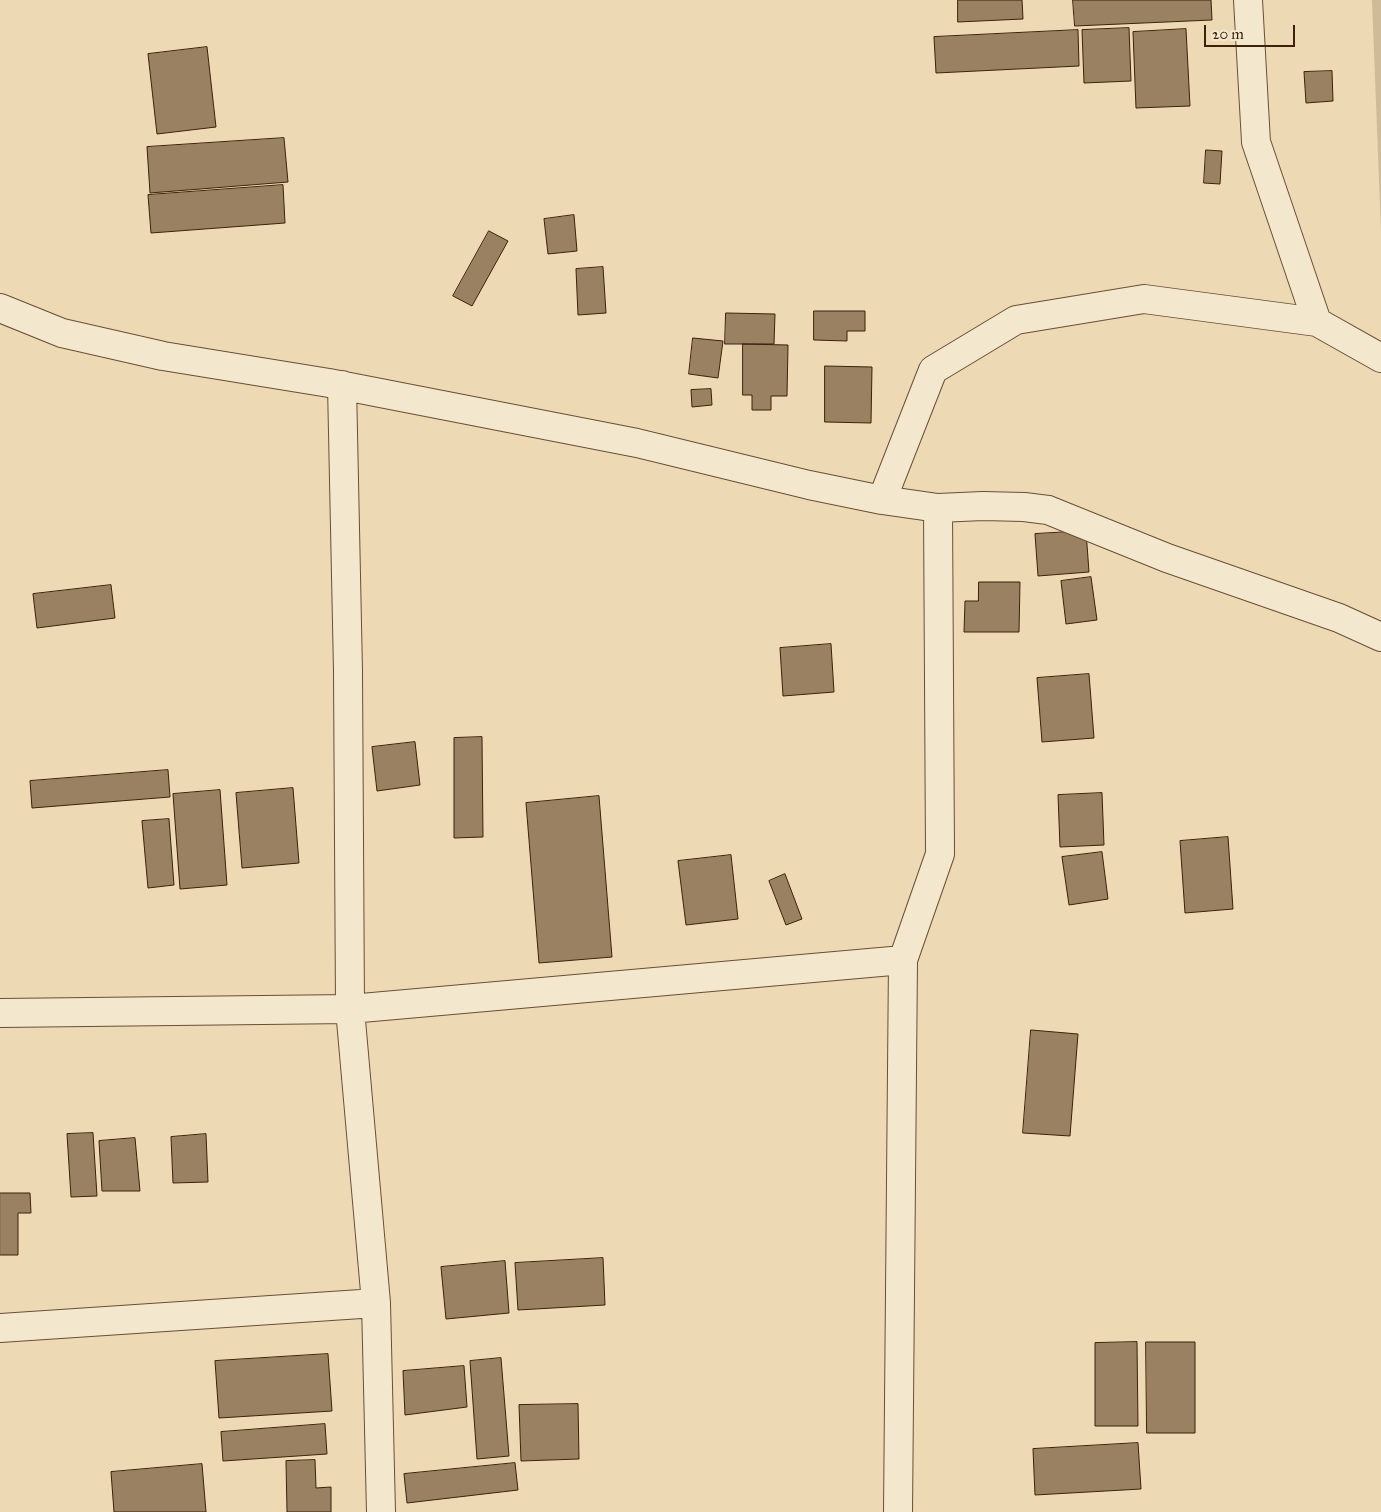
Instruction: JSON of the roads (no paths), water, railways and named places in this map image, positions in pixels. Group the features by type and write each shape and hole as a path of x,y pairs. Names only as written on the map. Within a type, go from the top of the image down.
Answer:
{"street":[{"path":"1248,0 1256,142 1317,322"},
{"path":"882,500 934,370 1016,320 1144,299 1317,322 1381,358"},
{"path":"0,308 62,333 145,352 342,385 637,444 809,485 882,500 938,508 983,506 1024,507 1048,510 1168,558 1339,618 1381,637"},
{"path":"342,385 348,671 350,1009 376,1303 381,1512"},
{"path":"898,1512 903,960 940,854 938,508"},
{"path":"0,1013 350,1009 903,960"},
{"path":"0,1328 376,1303"}]}
